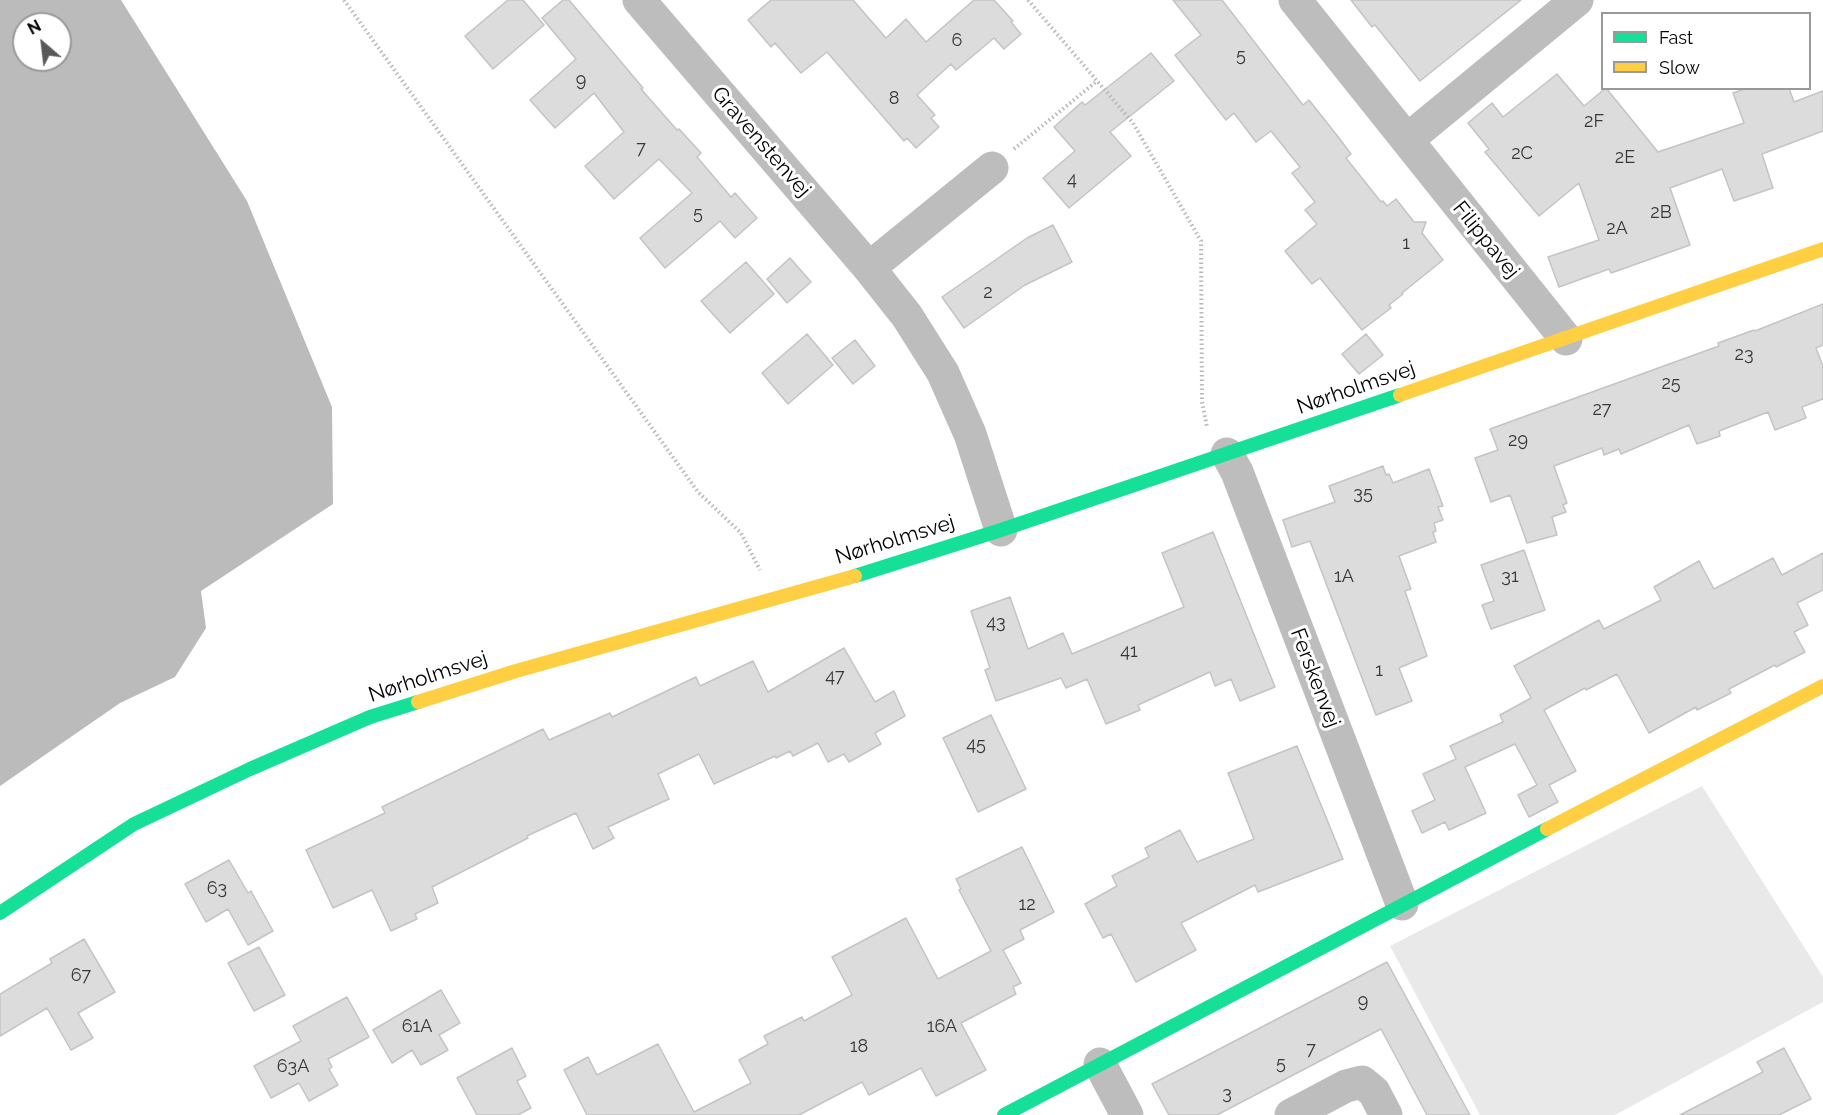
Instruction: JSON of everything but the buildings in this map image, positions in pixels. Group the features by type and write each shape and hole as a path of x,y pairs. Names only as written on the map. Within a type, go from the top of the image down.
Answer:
{"street":[{"name":"Filippavej","path":"1294,0 1566,339"},
{"path":"1407,140 1576,0"},
{"name":"Gravenstenvej","path":"655,5 907,316 943,374 970,434 1001,530"},
{"path":"869,268 992,168"},
{"name":"Nørholmsvej","path":"0,913 134,824 241,773 370,717 516,671 775,598 1001,530 1566,339 1823,249"},
{"name":"Ferskenvej","path":"1227,454 1237,472 1402,904"},
{"path":"1004,1115 1306,957 1402,904 1823,686"},
{"path":"1100,1064 1128,1115"},
{"path":"1291,1115 1346,1086 1362,1082 1374,1092 1386,1115"}],"path":[{"path":"344,0 698,492 741,533 775,598"},
{"path":"1028,0 1133,123 1201,241 1202,402 1207,429 1227,454"},
{"path":"992,168 1097,81"}],"shaded area":[{"path":"0,0 121,0 247,201 332,407 333,504 201,591 206,628 175,677 120,703 0,786"},
{"path":"1702,786 1823,977 1823,1002 1615,1115 1480,1115 1390,946"}],"traffic: fast":[{"path":"855,576 1001,530 1400,395"},
{"path":"0,913 134,824 250,769 370,717 418,702"},
{"path":"1004,1115 1547,829"}],"traffic: slow":[{"path":"1400,395 1823,249"},
{"path":"418,702 516,671 855,576"},
{"path":"1547,829 1823,686"}]}
